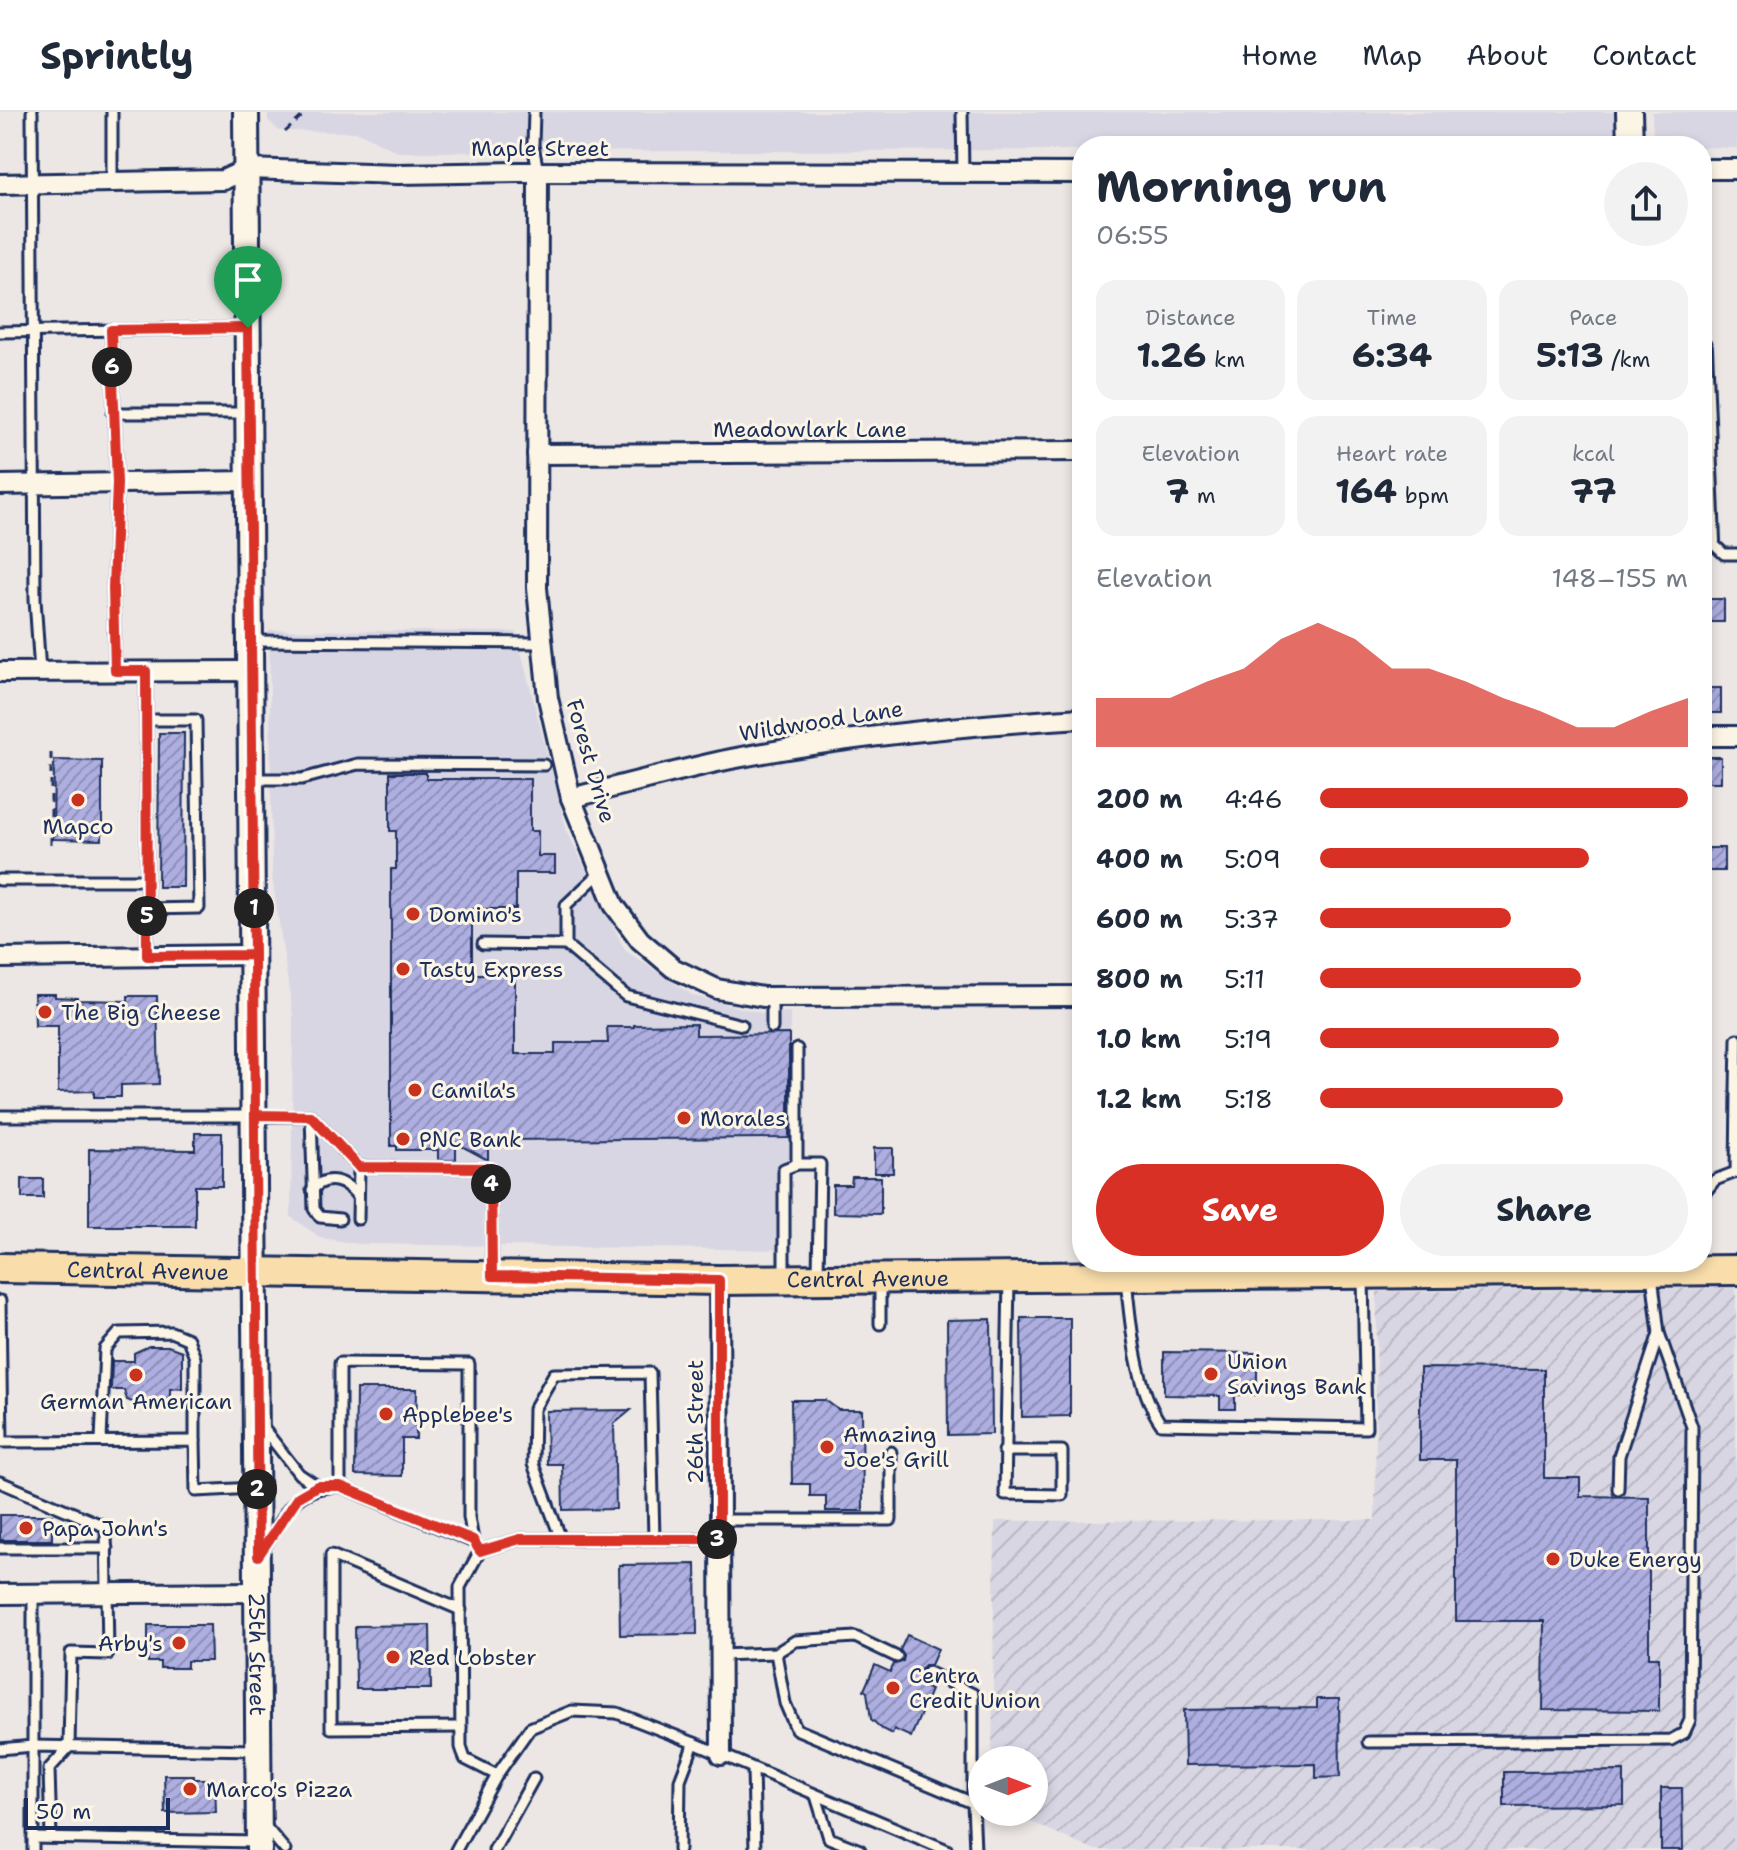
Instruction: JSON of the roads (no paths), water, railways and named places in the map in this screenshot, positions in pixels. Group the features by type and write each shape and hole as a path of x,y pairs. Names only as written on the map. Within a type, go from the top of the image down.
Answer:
{"main road":[{"name":"25th Street","path":"246,112 259,1837"},
{"path":"1629,112 1630,136"},
{"name":"Central Avenue","path":"0,1268 719,1280 1377,1272"},
{"name":"Central Avenue","path":"1712,1268 1737,1270"}],"street":[{"name":"Maple Street","path":"0,184 223,180 247,169 398,174 1072,173"},
{"path":"1712,169 1737,169"},
{"name":"Forest Drive","path":"538,172 537,588 542,643 548,698 571,798 614,905 640,940 673,968 717,989 772,997 1072,996"},
{"name":"Meadowlark Lane","path":"537,454 1072,451"},
{"path":"0,485 249,481"},
{"path":"0,672 250,671"},
{"name":"Wildwood Lane","path":"571,798 730,759 875,735 975,724 1072,719"},
{"path":"1712,736 1737,736"},
{"path":"0,958 254,955"},
{"name":"26th Street","path":"719,1280 721,1755"},
{"path":"0,1594 258,1592"}],"lane":[{"path":"32,112 35,599 40,672"},
{"path":"112,112 112,182"},
{"path":"534,112 533,145 538,172"},
{"path":"962,112 963,173"},
{"path":"0,332 248,328"},
{"path":"111,330 117,483 113,588 115,671"},
{"path":"113,413 249,413"},
{"path":"1712,543 1724,554 1737,554"},
{"path":"250,641 542,643"},
{"path":"146,671 147,956"},
{"path":"147,720 196,720 199,908 147,909"},
{"path":"252,779 302,779 358,764 544,765"},
{"path":"566,945 566,905 601,872"},
{"path":"0,880 147,880"},
{"path":"483,944 566,945 626,996 742,1025"},
{"path":"772,997 772,1028"},
{"path":"1712,1184 1737,1172 1737,1039"},
{"path":"797,1049 797,1164"},
{"path":"0,1116 311,1116 359,1167 358,1219"},
{"path":"311,1116 314,1209 320,1217 340,1219"},
{"path":"784,1279 784,1169 797,1164 820,1164 818,1278"},
{"path":"359,1167 491,1168 492,1276"},
{"path":"312,1190 317,1184 331,1180 351,1187 358,1197"},
{"path":"1368,1742 1671,1740 1684,1733 1690,1720 1692,1427 1659,1333 1651,1272"},
{"path":"1126,1275 1130,1326 1136,1353 1150,1409 1161,1424 1366,1428 1362,1274"},
{"path":"1004,1451 1062,1451 1062,1495 1005,1494 1004,1451 1009,1276"},
{"path":"880,1277 880,1324"},
{"path":"0,1301 2,1442 195,1441"},
{"path":"101,1440 105,1349 119,1333 171,1332 188,1339 195,1358 196,1491 257,1488"},
{"path":"1618,1489 1619,1456 1659,1333"},
{"path":"340,1486 340,1363 469,1364 469,1517 473,1540 480,1551"},
{"path":"561,1539 533,1464 534,1409 554,1374 650,1373 654,1539"},
{"path":"257,1420 299,1474 317,1486"},
{"path":"497,1775 465,1759 461,1747 460,1587 480,1551 520,1539 654,1539 719,1530 891,1520 891,1452"},
{"path":"0,1482 106,1527 108,1654 71,1653 69,1747 49,1769 51,1838"},
{"path":"258,1556 298,1497 317,1486 340,1486 473,1540"},
{"path":"0,1548 107,1548"},
{"path":"461,1610 331,1555 331,1728 461,1727"},
{"path":"33,1594 33,1850"},
{"path":"721,1655 776,1653 795,1641 855,1637 897,1657"},
{"path":"776,1653 785,1703 796,1729 968,1801"},
{"path":"928,1672 973,1694 973,1746"},
{"path":"456,1850 497,1775 530,1728 572,1711 617,1713 947,1850"},
{"path":"679,1850 680,1780 694,1743"},
{"path":"0,1749 33,1746 259,1750"},
{"path":"753,1769 755,1850"},
{"path":"494,1850 534,1778"},
{"path":"816,1796 829,1838 860,1850"},
{"path":"974,1826 975,1850"},
{"path":"33,1838 192,1845 259,1837 285,1850"}],"place":[{"name":"Mapco","path":"78,800"},
{"name":"Domino's","path":"413,914"},
{"name":"Tasty Express","path":"403,969"},
{"name":"The Big Cheese","path":"45,1012"},
{"name":"Camila's","path":"415,1090"},
{"name":"Morales","path":"684,1118"},
{"name":"PNC Bank","path":"403,1139"},
{"name":"Union Savings Bank","path":"1211,1374"},
{"name":"German American","path":"136,1375"},
{"name":"Applebee's","path":"386,1414"},
{"name":"Amazing Joe's Grill","path":"827,1447"},
{"name":"Papa John's","path":"26,1528"},
{"name":"Duke Energy","path":"1553,1559"},
{"name":"Arby's","path":"179,1643"},
{"name":"Red Lobster","path":"393,1657"},
{"name":"Centra Credit Union","path":"893,1688"},
{"name":"Marco's Pizza","path":"190,1789"}]}
